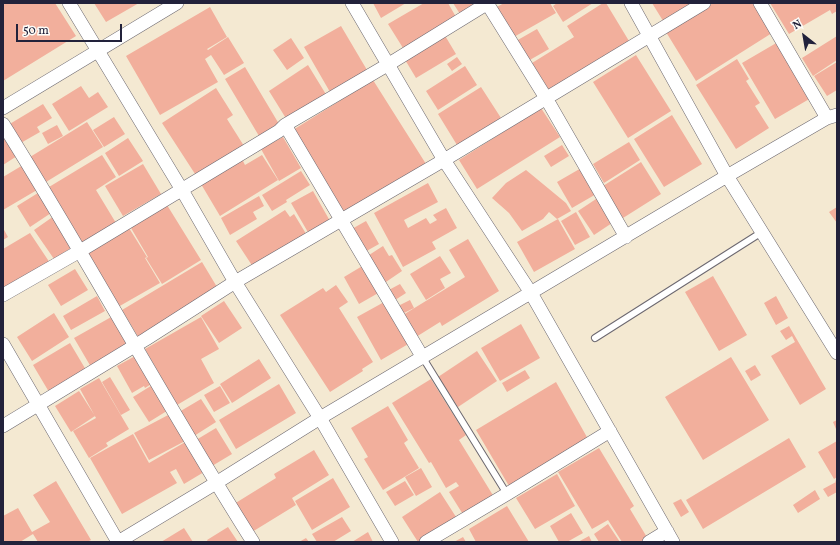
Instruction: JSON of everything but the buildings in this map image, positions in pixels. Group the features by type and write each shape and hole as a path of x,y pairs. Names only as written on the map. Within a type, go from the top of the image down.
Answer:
{"street":[{"path":"69,3 182,190 235,282 320,418 392,542"},
{"path":"3,108 176,3"},
{"path":"352,3 444,160 531,293 670,537 649,542"},
{"path":"3,295 182,190 279,131 285,125 389,64 487,3 546,98 626,237"},
{"path":"631,3 651,36 727,176 837,353"},
{"path":"3,426 235,282 444,160 704,3"},
{"path":"3,344 118,542 320,418 727,176 833,118 760,3"},
{"path":"3,124 41,185 216,483 253,542"},
{"path":"285,125 423,358"},
{"path":"426,542 610,430"}],"lane":[{"path":"595,338 762,232"},
{"path":"423,358 507,494"}]}
